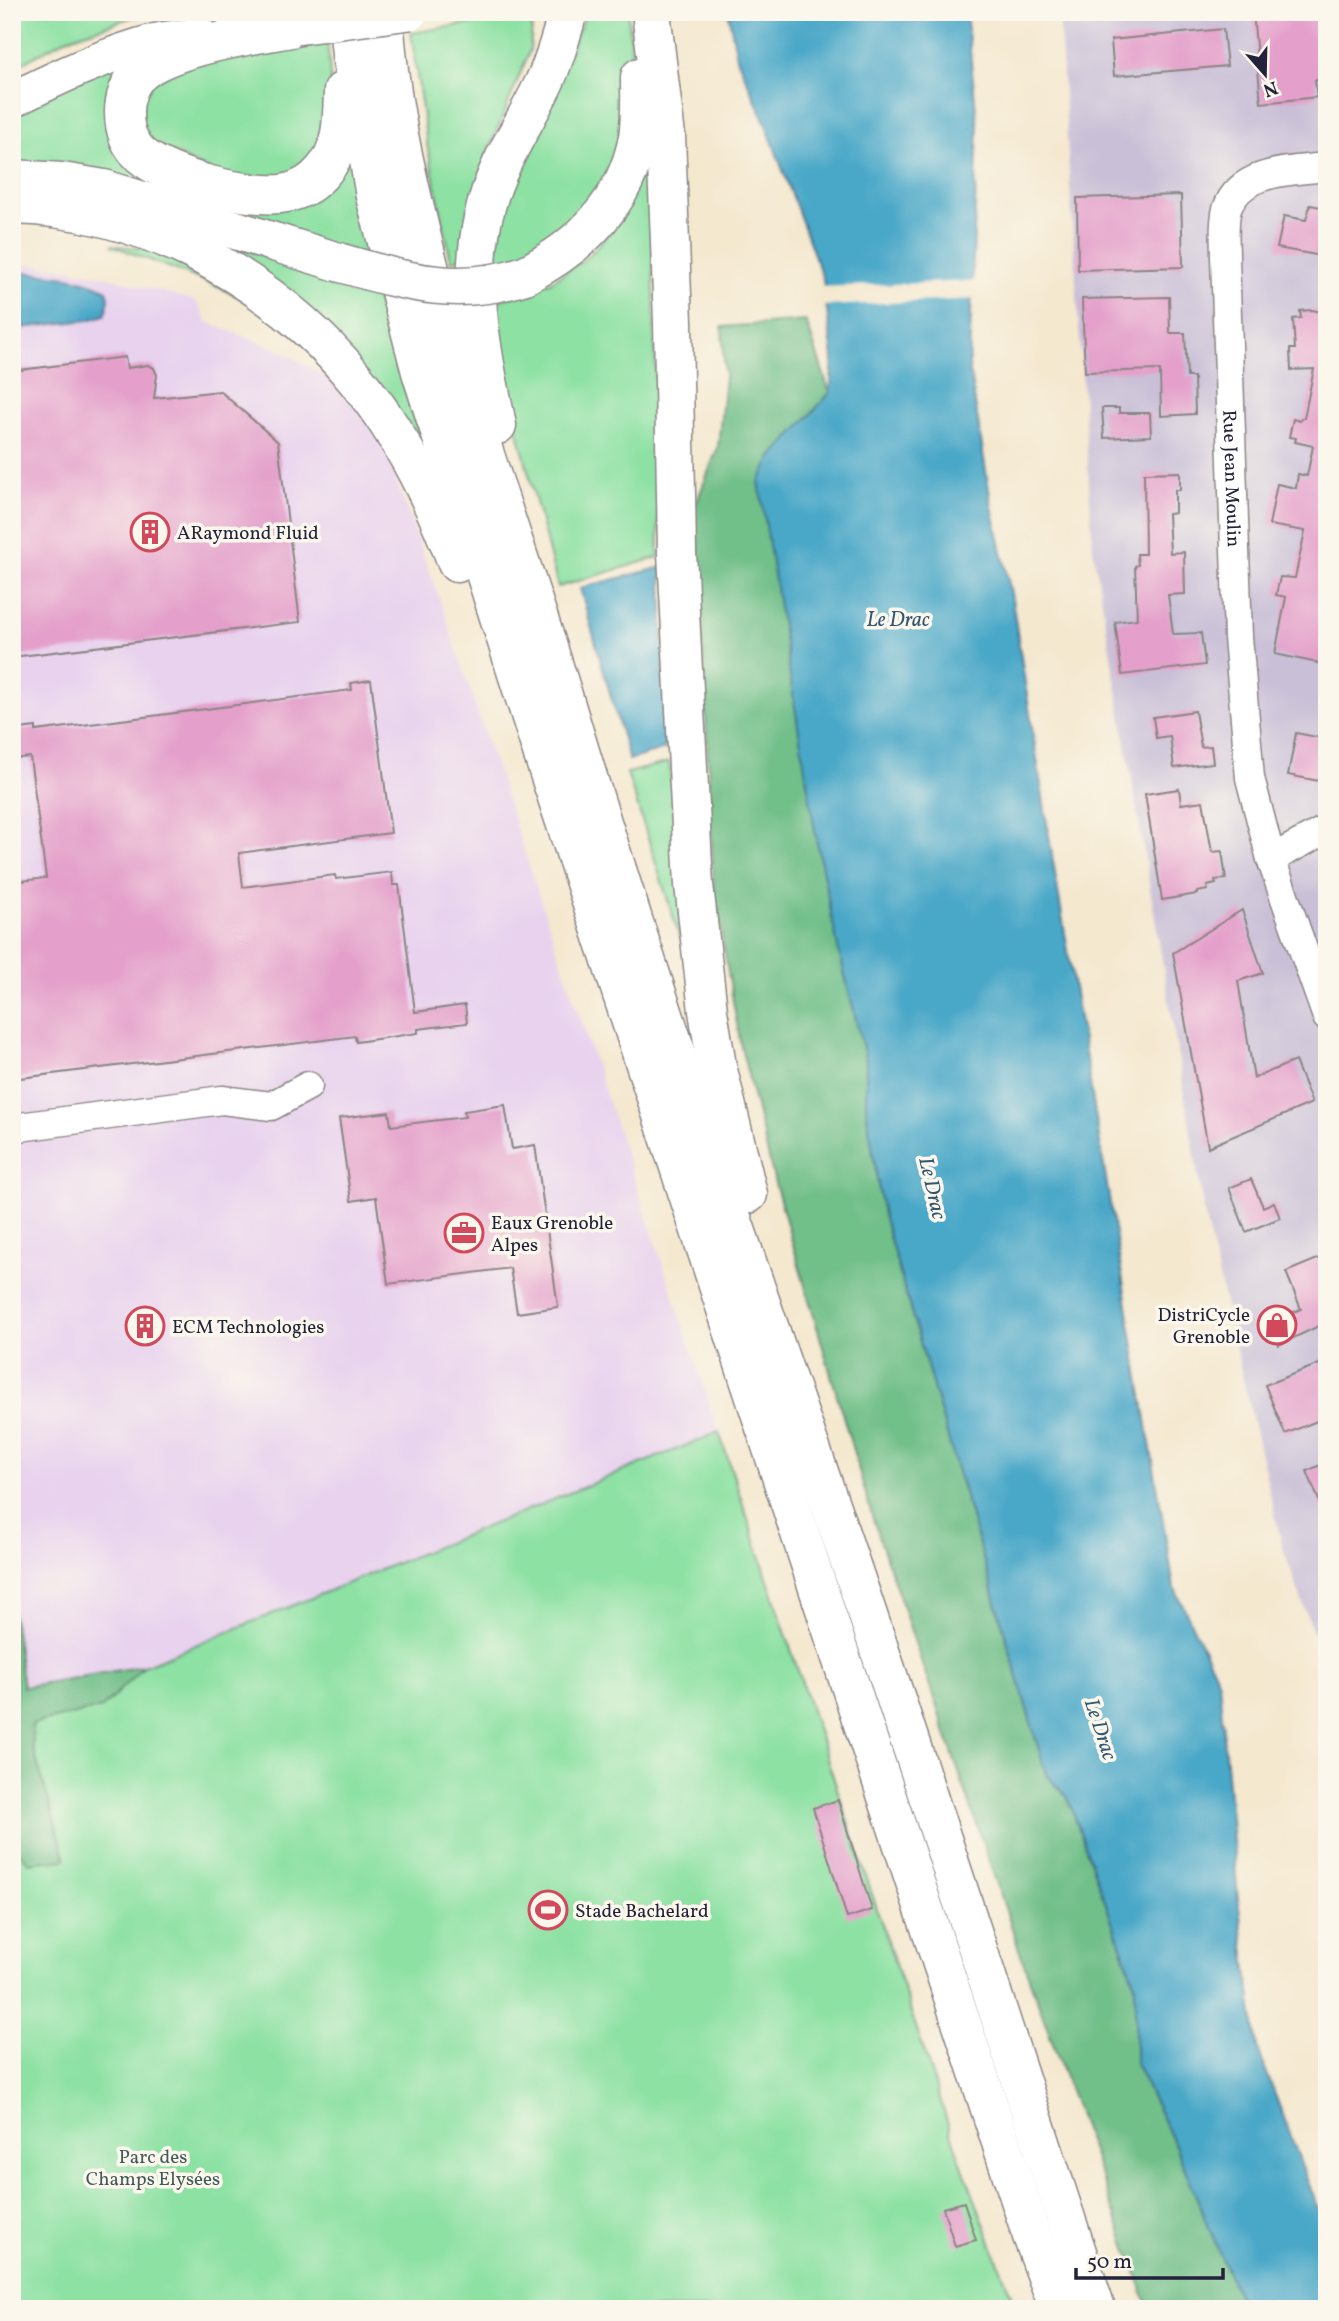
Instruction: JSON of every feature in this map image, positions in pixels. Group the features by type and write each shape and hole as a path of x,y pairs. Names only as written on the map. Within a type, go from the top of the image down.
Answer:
{"highway":[{"path":"347,12 351,55 383,235 421,372 543,755 1032,2236 1059,2309"},
{"path":"384,12 387,62 405,174 442,320 618,877 791,1396 842,1540 1096,2309"},
{"path":"551,658 490,391 477,308 476,270 481,228 494,183 553,62 568,12"},
{"path":"12,179 62,182 104,189 338,262 417,282 454,287 492,285 524,275 560,255 590,231 611,203 627,173 639,120 640,51 636,12"},
{"path":"651,12 666,136 683,692 694,885 703,976 717,1066 745,1185 813,1397 842,1540"},
{"path":"158,41 243,18 292,20"},
{"path":"292,20 168,57 147,67 133,81 124,106 125,128 133,145 152,163 192,180 257,193 275,194 298,189 323,172 340,140 344,79 351,55"},
{"path":"12,205 63,210 114,220 164,237 232,270 279,303 314,333 368,393 411,460 444,530 511,710 543,755"},
{"path":"1032,2236 1048,2309"}],"main road":[{"path":"12,79 69,50 206,12"},
{"path":"292,20 410,12"},
{"path":"12,100 56,79 158,41"}],"street":[{"name":"Rue Jean Moulin","path":"1327,167 1256,178 1237,193 1227,209 1225,258 1238,637 1250,778 1271,859 1327,1017"},
{"path":"1271,859 1327,829"},
{"path":"12,1128 222,1100 271,1106 308,1086"}],"shaded area":[{"path":"1059,12 1327,12 1327,1671 1283,1548 1206,1222 1093,548"},
{"path":"12,262 104,276 196,301 207,322 284,352 332,381 362,413 386,453 443,609 719,1432 144,1666 22,1687 12,1608"}],"green space":[{"path":"12,12 148,12 66,39 12,69"},
{"path":"628,12 632,57 629,111 594,210 508,269 487,260 489,240 586,13"},
{"path":"533,13 530,50 486,157 462,258 451,261 427,144 411,33"},
{"path":"327,37 333,111 327,142 288,180 219,175 140,137 144,85 191,62"},
{"path":"122,59 111,117 209,199 351,163 367,258 12,171 12,108"},
{"path":"651,145 659,557 558,587 505,381 495,302 550,282 588,257 620,220"},
{"path":"134,215 374,290 429,466 348,356"},
{"path":"111,245 156,250 281,316 207,282"},
{"path":"806,321 830,393 802,425 837,943 866,1060 866,1109 883,1215 1046,1774 1068,1798 1135,1985 1135,2063 1173,2140 1243,2309 1149,2309 1023,1961 874,1522 775,1183 741,1047 714,891 694,509 718,447 725,376 722,327"},
{"path":"669,762 688,927 680,938 627,773"},
{"name":"Stade Bachelard","path":"719,1432 958,2154 1016,2309 12,2309 12,1608 23,1687 144,1666"},
{"path":"12,1608 23,1687 144,1666 102,1708 32,1724 33,1748 66,1859 29,1863 12,1843"}],"water":[{"name":"Le Drac","path":"728,12 966,12 978,128 969,366 991,502 1011,593 1174,1587 1219,1682 1238,1899 1257,2047 1327,2232 1327,2309 1243,2309 1173,2140 1135,2063 1135,1985 1068,1798 1046,1774 883,1215 866,1109 866,1060 837,943 816,838 759,482 772,457 830,393 833,358 823,279 765,122 737,58"},
{"path":"12,271 73,278 107,290 109,300 105,315 88,320 12,329"},
{"path":"662,567 665,749 629,760 580,588"}],"pier":[{"path":"975,281 975,299 823,306 821,287"}],"building":[{"path":"1253,12 1327,12 1327,79 1315,80 1317,97 1261,103"},
{"path":"1223,29 1227,66 1114,76 1111,40"},
{"path":"1181,195 1183,267 1078,270 1077,198"},
{"path":"1310,205 1327,208 1327,257 1277,248 1284,216 1306,220"},
{"path":"1169,297 1170,333 1185,333 1187,377 1194,377 1195,414 1161,416 1160,370 1085,372 1082,299"},
{"path":"1300,311 1327,313 1327,665 1275,654 1286,597 1276,595 1280,577 1295,578 1305,531 1269,525 1277,484 1296,488 1298,474 1307,476 1313,446 1295,442 1296,438 1289,437 1293,419 1300,421 1304,418 1314,369 1291,370 1290,349 1295,349 1293,319 1301,318"},
{"name":"ARaymond Fluid","path":"125,357 127,368 148,365 154,368 157,375 154,398 220,391 278,442 300,622 12,657 12,371"},
{"path":"1102,408 1119,408 1119,413 1150,413 1151,436 1104,438"},
{"path":"1180,472 1180,490 1175,490 1175,513 1168,514 1170,553 1184,552 1185,594 1168,595 1173,634 1201,633 1205,665 1122,675 1115,622 1137,619 1135,566 1138,565 1137,554 1145,554 1144,473"},
{"path":"371,680 391,833 239,853 243,887 335,875 336,879 392,872 393,885 399,885 415,1012 465,1005 467,1023 418,1029 418,1033 356,1042 355,1036 12,1079 12,917 18,916 13,882 46,878 30,757 12,759 12,730 36,727 36,731 352,690 351,683"},
{"path":"1195,711 1201,747 1211,746 1213,763 1174,768 1170,736 1156,738 1153,717"},
{"path":"1296,733 1327,739 1319,781 1288,775"},
{"path":"1179,789 1181,804 1203,801 1212,852 1222,851 1226,879 1215,880 1216,884 1207,886 1208,890 1197,894 1162,900 1145,794"},
{"path":"1242,910 1263,973 1238,981 1254,1078 1295,1061 1312,1103 1208,1147 1173,953"},
{"name":"Eaux Grenoble Alpes","path":"505,1105 512,1149 535,1145 558,1307 517,1313 510,1268 388,1284 376,1197 351,1201 339,1118 389,1112 391,1126 465,1117 464,1111"},
{"path":"1251,1179 1263,1207 1274,1202 1280,1218 1246,1232 1229,1188"},
{"path":"1327,1255 1327,1322 1279,1345 1269,1322 1301,1309 1286,1272"},
{"path":"1327,1361 1327,1417 1285,1434 1265,1385"},
{"path":"1327,1462 1327,1518 1326,1518 1307,1471"},
{"path":"838,1800 872,1910 847,1918 813,1808"},
{"path":"964,2202 976,2240 955,2246 943,2208"}],"place":[{"name":"ARaymond Fluid","path":"150,532"},
{"name":"Eaux Grenoble Alpes","path":"464,1233"},
{"name":"DistriCycle Grenoble","path":"1277,1325"},
{"name":"ECM Technologies","path":"145,1326"},
{"name":"Stade Bachelard","path":"548,1910"}],"park label":[{"name":"Parc des Champs Elysées","path":"153,2167"}]}
